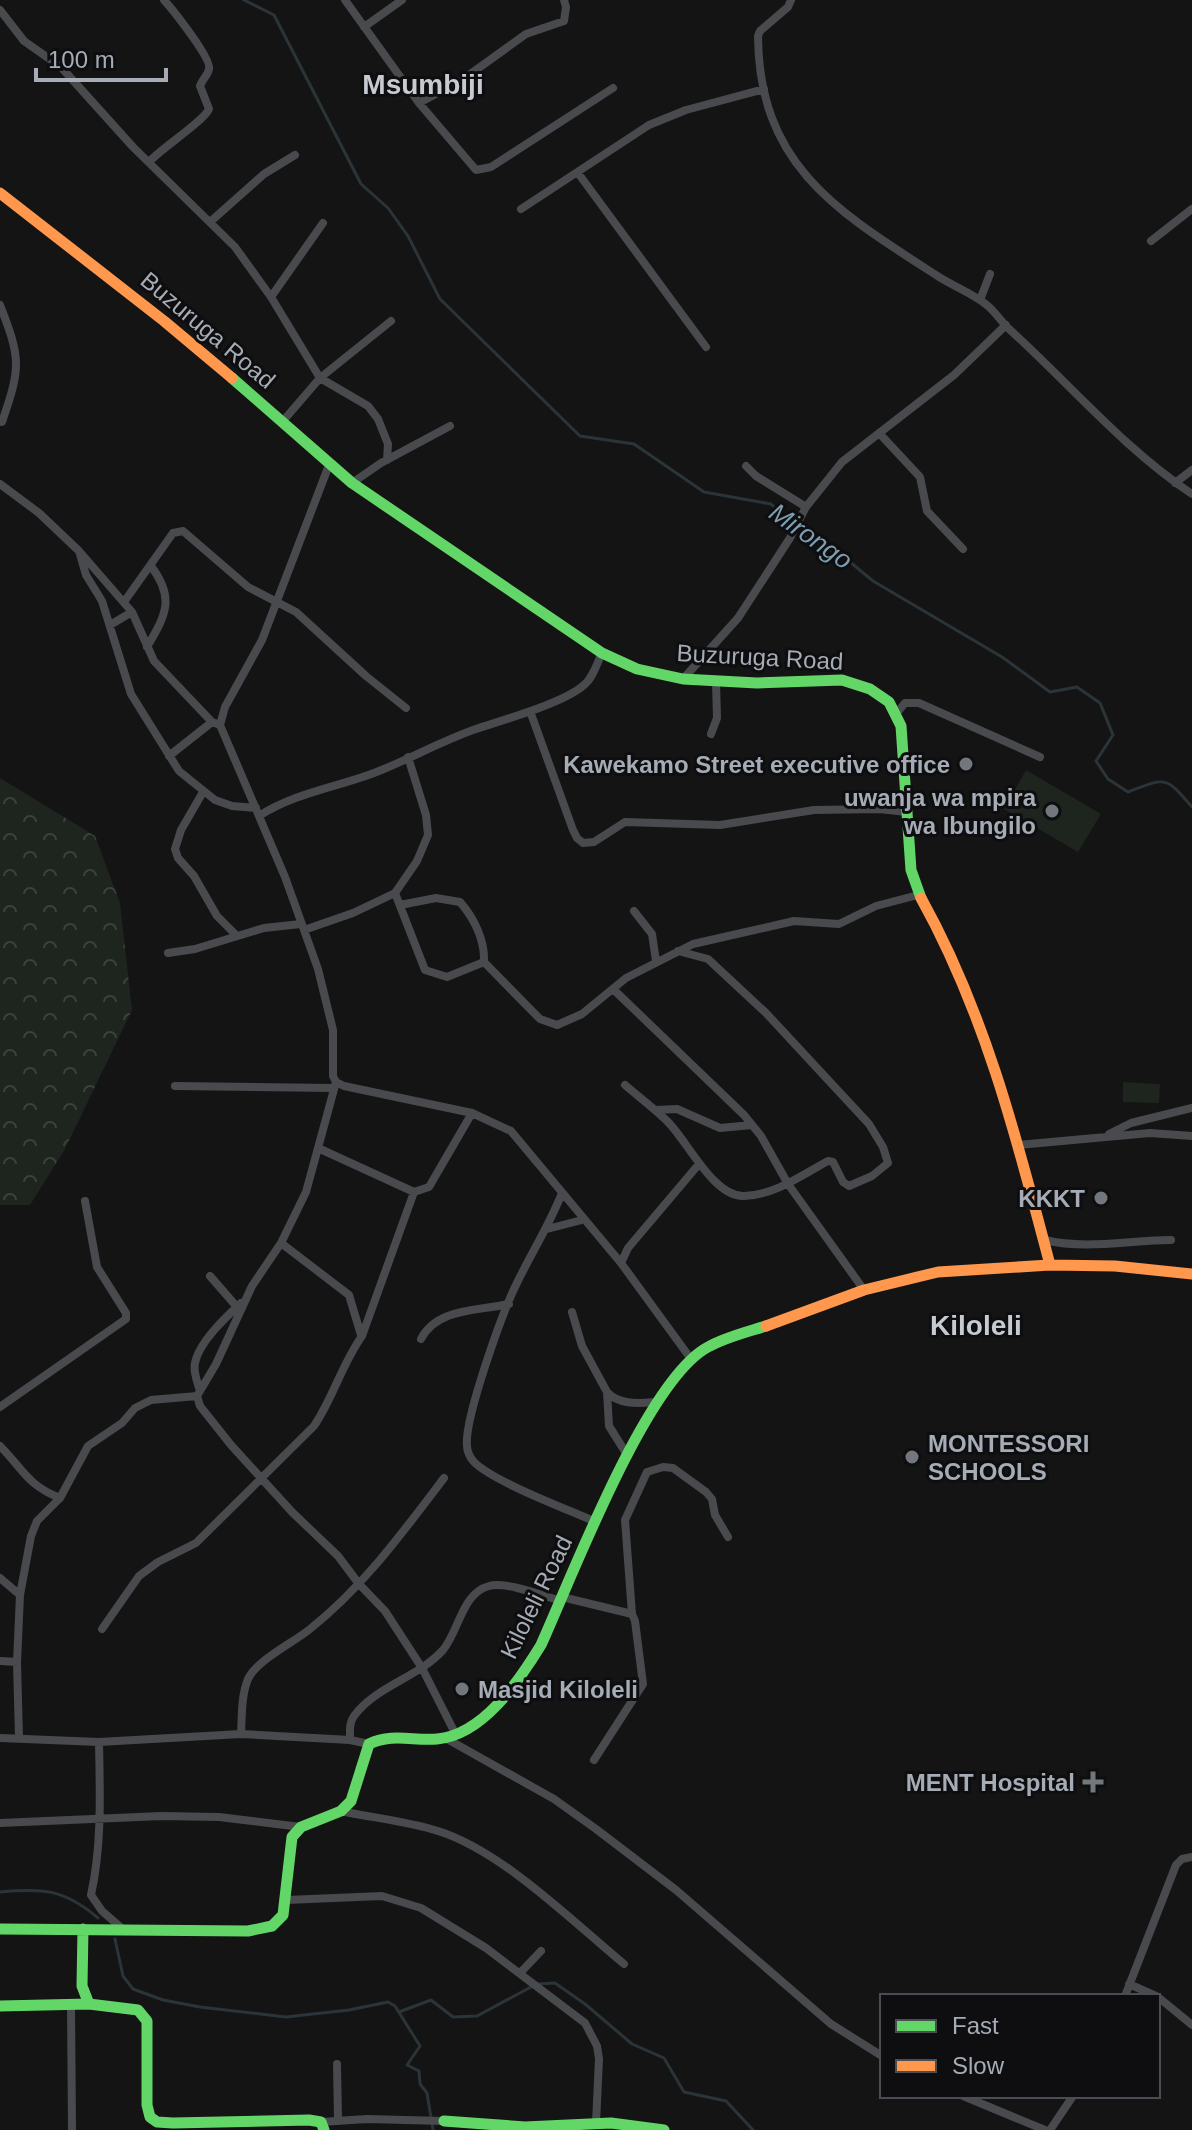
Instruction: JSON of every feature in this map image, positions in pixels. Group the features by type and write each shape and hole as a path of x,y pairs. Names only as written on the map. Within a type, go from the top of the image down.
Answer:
{"main road":[{"name":"Buzuruga Road","path":"0,193 119,284 352,483 602,653 637,669 683,679 716,682 842,680 880,695 896,714"},
{"path":"896,714 903,740 911,870 918,895 937,927 981,1029 1018,1145 1050,1265"},
{"name":"Kiloleli Road","path":"452,1737 502,1699 524,1675 541,1645 626,1453 658,1402 691,1359 723,1340 864,1290 938,1272 1050,1265 1115,1266 1192,1274"},
{"path":"0,1929 266,1929 280,1920 286,1900 292,1837 301,1827 341,1811 351,1801 369,1744 394,1737 452,1737"},
{"path":"83,1929 82,1986 89,2004"},
{"path":"0,2006 89,2004 138,2010 147,2021 147,2105 150,2117 157,2122 280,2120 322,2126"},
{"path":"444,2121 525,2127 596,2123 664,2130"}],"street":[{"path":"150,161 203,119 209,109 200,86 209,72 209,63 164,0"},
{"path":"345,0 419,103 476,170 482,171 613,88"},
{"path":"364,27 402,0"},
{"path":"419,103 462,80 526,34 564,21 564,0"},
{"path":"791,0 788,7 758,36 764,89 775,127 790,156 832,204 889,245 980,300 1040,355 1104,422 1192,494"},
{"path":"0,10 24,41 61,67 133,147 235,247 271,297 320,378 368,406 384,431 388,444 387,460"},
{"path":"521,209 649,125 686,110 764,89"},
{"path":"210,222 264,174 295,155"},
{"path":"578,173 706,347"},
{"path":"1151,241 1192,209"},
{"path":"271,297 323,223"},
{"path":"980,300 990,274"},
{"path":"0,305 18,365 2,422"},
{"path":"283,421 320,378 391,321"},
{"path":"683,679 738,618 790,538 806,507 842,462 954,375 1006,325"},
{"path":"352,483 450,426"},
{"path":"879,433 920,477 927,511 963,549"},
{"path":"169,756 216,723 262,640 329,465"},
{"path":"746,466 756,476 806,507"},
{"path":"1175,483 1192,470"},
{"path":"0,484 39,513 79,551 132,612 154,661 216,723 257,812 303,927 327,998 333,1030 335,1085 306,1192 281,1243 246,1298 216,1364 198,1392 151,1400 135,1408 122,1423 88,1446 60,1498 37,1521 31,1536 20,1595 17,1662 19,1738"},
{"path":"124,602 173,533 183,531 248,587 296,612 406,708"},
{"path":"79,551 86,575 98,592 110,625 131,694 179,771 203,792 232,806 257,812 293,797 375,773 470,731 530,711 584,685 602,653"},
{"path":"147,647 159,627 167,604 164,586 151,566"},
{"path":"110,625 132,612"},
{"path":"711,734 717,718 716,682"},
{"path":"896,714 905,703 919,703 1040,757"},
{"path":"530,711 573,830 583,843 594,842 625,822 720,825 814,810 865,808 907,812"},
{"path":"168,953 195,949 264,928 303,927 353,913 395,893 417,861 428,835 422,795 408,757"},
{"path":"203,792 181,830 175,849 217,916 236,935"},
{"path":"395,893 425,970 447,977 484,962"},
{"path":"400,905 436,898 460,902 474,921 484,962 540,1019 557,1025 582,1014 656,961 693,944 794,921 847,922 876,906 918,895"},
{"path":"634,911 652,934 656,961"},
{"path":"625,1085 685,1141 705,1173 741,1196 788,1184 830,1161 849,1186 886,1166 888,1159 869,1124 766,1013 708,959 678,951"},
{"path":"613,989 752,1125 788,1184 864,1290"},
{"path":"175,1086 335,1085 472,1113 511,1131 582,1220 621,1263 691,1359"},
{"path":"1105,1136 1131,1123 1192,1108"},
{"path":"655,1110 677,1109 720,1128 752,1125"},
{"path":"318,1148 414,1192 429,1187 472,1113"},
{"path":"1018,1145 1150,1133 1192,1136"},
{"path":"621,1263 628,1248 699,1164"},
{"path":"102,1629 139,1576 158,1562 196,1543 314,1426 362,1336 414,1192"},
{"path":"562,1193 547,1229 514,1289 489,1356 468,1427 467,1447 474,1462 492,1475 596,1522"},
{"path":"0,1407 126,1319 126,1313 97,1267 85,1201"},
{"path":"547,1229 582,1220"},
{"path":"1045,1240 1087,1245 1171,1240"},
{"path":"281,1243 349,1295 362,1336"},
{"path":"210,1276 237,1307"},
{"path":"246,1298 216,1329 198,1356 194,1366 200,1406 231,1445 292,1512 338,1556 395,1624 422,1668 452,1737 554,1799 596,1829 676,1890 831,2024 880,2055"},
{"path":"421,1339 436,1320 509,1304"},
{"path":"572,1312 582,1346 611,1397 627,1402 658,1402"},
{"path":"607,1392 609,1426 626,1453"},
{"path":"0,1446 36,1487 60,1498"},
{"path":"594,1760 643,1684 632,1614 625,1520 647,1472 663,1467 673,1468 706,1492 728,1537"},
{"path":"241,1734 245,1690 256,1668 311,1628 359,1584 399,1538 444,1478"},
{"path":"0,1578 20,1595"},
{"path":"350,1740 353,1717 443,1650 467,1604 483,1588 507,1586 632,1614"},
{"path":"0,1661 17,1662"},
{"path":"0,1738 99,1742 241,1734 350,1740 369,1744"},
{"path":"99,1742 98,1866 91,1895 102,1911 125,1931"},
{"path":"341,1811 422,1827 483,1852 624,1964"},
{"path":"0,1823 161,1816 219,1817 301,1827"},
{"path":"1126,1994 1176,1865 1182,1859 1192,1857"},
{"path":"286,1900 358,1895 382,1896 407,1903 459,1930 577,2014 591,2032 599,2059 596,2123"},
{"path":"520,1973 541,1951"},
{"path":"1129,1984 1151,1994"},
{"path":"1160,1999 1192,2025"},
{"path":"71,2005 72,2130"},
{"path":"337,2064 338,2120"},
{"path":"972,2098 1047,2130 1071,2098"},
{"path":"148,2130 150,2117"},
{"path":"322,2126 338,2120 444,2121"}],"green space":[{"name":"uwanja wa mpira wa Ibungilo","path":"1026,770 1101,814 1078,852 1004,809"},
{"path":"0,778 95,836 120,903 132,1010 65,1149 30,1205 0,1205"},
{"path":"1123,1082 1160,1084 1159,1103 1123,1102"}],"waterway":[{"name":"Mirongo","path":"244,0 274,15 361,184 388,208 408,236 440,299 580,436 634,444 704,492 771,504 809,540 844,557 873,581 1002,657 1050,692 1077,687 1100,703 1113,735 1096,761 1108,779 1128,792 1164,782 1176,789 1192,807"},
{"path":"0,1892 29,1890 52,1893 74,1901 98,1918"},
{"path":"115,1939 123,1976 133,1989 163,2000 286,2017 388,2002 395,2006 420,2046 407,2065 419,2071 420,2084 427,2093 433,2130"},
{"path":"538,1984 555,1983 632,2044 664,2058 684,2092 726,2101 753,2130"},
{"path":"399,2012 431,2000 453,2017 477,2016 531,1987"}],"traffic: fast":[{"path":"232,378 352,483 602,653 637,669 683,679 757,683 842,680 870,689 889,702 901,726 911,870 921,898"},
{"path":"0,1929 248,1931 272,1926 283,1915 292,1837 301,1827 341,1811 351,1801 369,1744 386,1739 437,1739 454,1735 484,1717 511,1690 541,1645 613,1483 660,1398 684,1366 708,1347 766,1326"},
{"path":"83,1929 82,1986 89,2004 138,2010 147,2021 147,2105 150,2117 157,2122 173,2123 309,2120 321,2122 324,2130"},
{"path":"0,2006 89,2004"},
{"path":"444,2121 525,2127 611,2123 664,2130"}],"traffic: slow":[{"path":"0,193 232,378"},
{"path":"921,898 964,986 981,1031 1012,1124 1050,1265"},
{"path":"766,1326 864,1290 938,1272 1050,1265 1115,1266 1192,1274"}],"place":[{"name":"Kawekamo Street executive office","path":"966,764"},
{"name":"uwanja wa mpira wa Ibungilo","path":"1052,811"},
{"name":"KKKT","path":"1101,1198"},
{"name":"MONTESSORI SCHOOLS","path":"912,1457"},
{"name":"Masjid Kiloleli","path":"462,1689"},
{"name":"MENT Hospital","path":"1093,1782"}],"district":[{"name":"Msumbiji","path":"423,84"},
{"name":"Kiloleli","path":"976,1325"}]}
